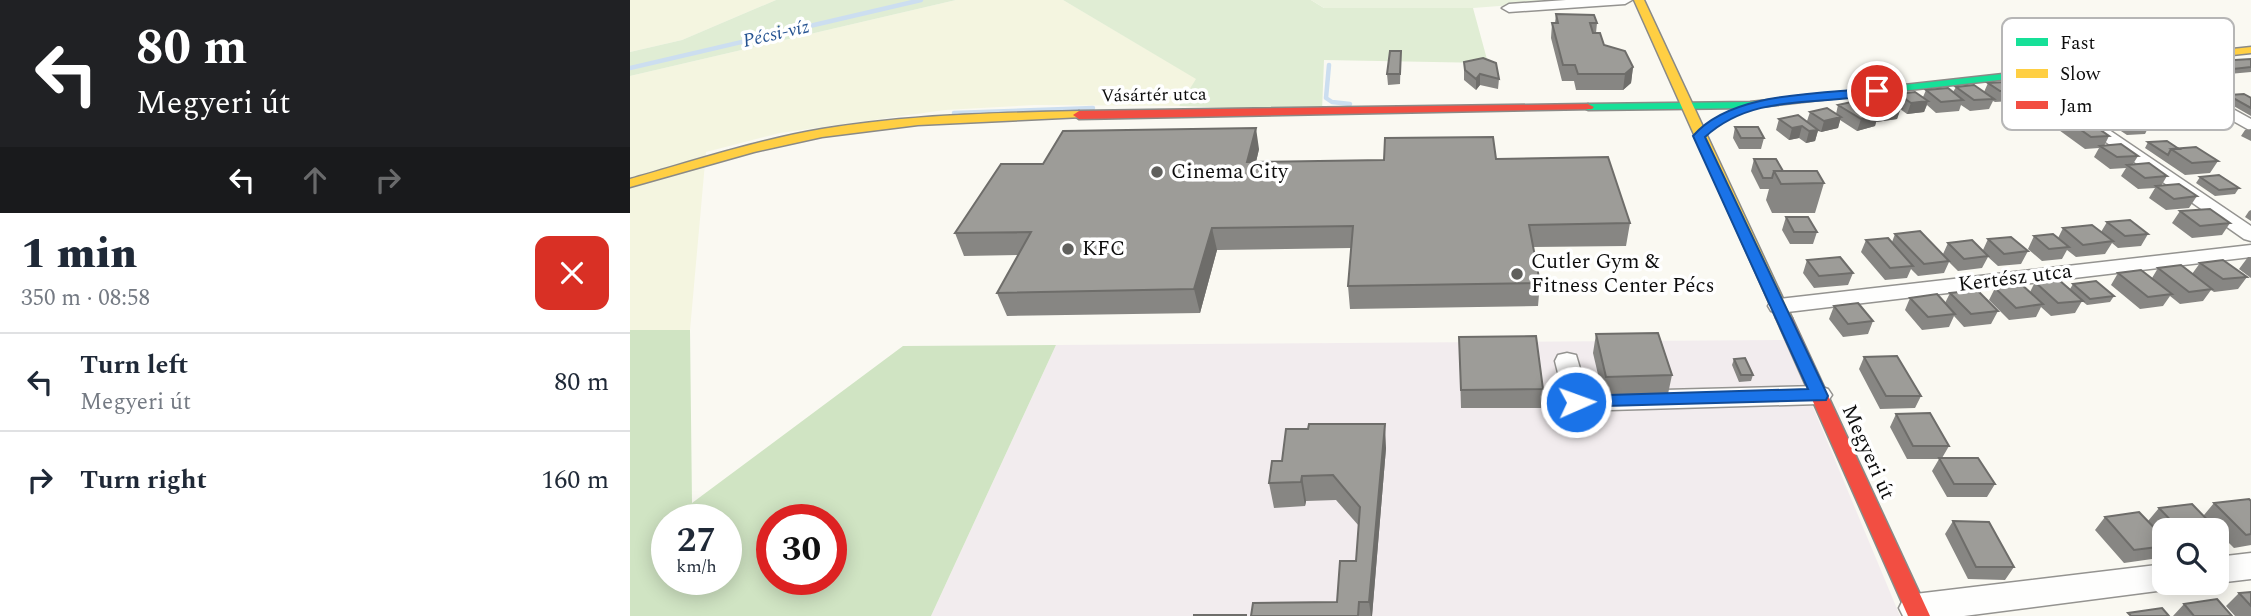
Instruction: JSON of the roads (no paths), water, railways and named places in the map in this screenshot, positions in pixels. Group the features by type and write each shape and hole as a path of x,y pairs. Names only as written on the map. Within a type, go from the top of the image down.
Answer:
{"street":[{"path":"1509,8 1625,0"},
{"name":"Megyeri út","path":"1639,0 1917,612"},
{"path":"1610,107 1643,101 1656,94 1674,77 1704,94 1750,105"},
{"path":"1610,107 1640,111 1699,136 1715,121 1750,105 2002,78"},
{"name":"Vásártér utca","path":"630,183 761,148 846,129 933,122 1023,116 1750,105"},
{"path":"2234,116 2251,126"},
{"path":"2100,130 2251,234"},
{"name":"Kertész utca","path":"1779,306 2251,251"},
{"path":"1567,361 1576,402 1819,396"},
{"path":"2229,569 2251,566"},
{"path":"1917,612 2152,579"}],"waterway":[{"name":"Pécsi-víz","path":"630,68 921,0"},
{"path":"1329,65 1326,98 1332,102 1350,104"},
{"path":"954,113 1093,108"}],"place":[{"name":"Cinema City","path":"1157,172"},
{"name":"KFC","path":"1068,249"},
{"name":"Cutler Gym & Fitness Center Pécs","path":"1517,274"}]}
